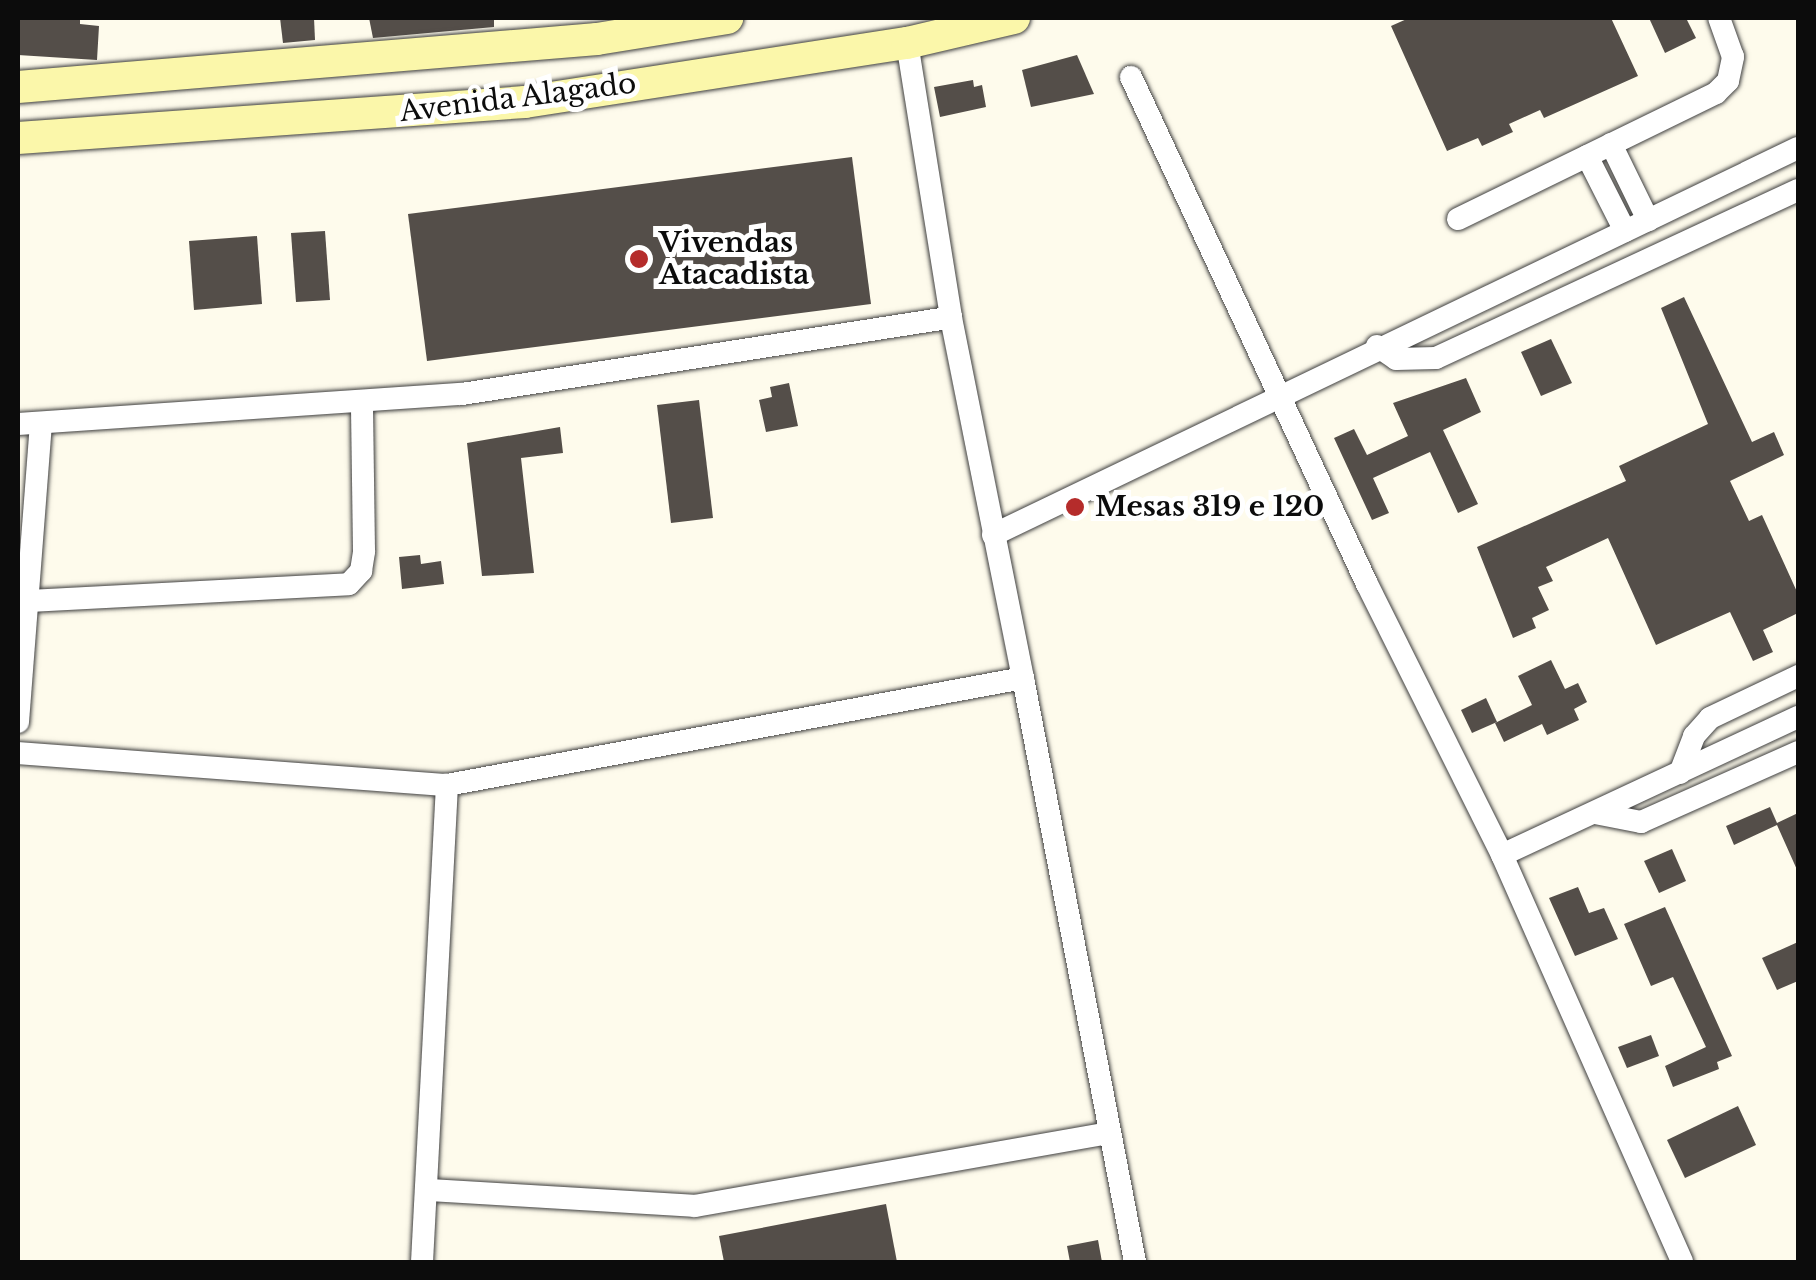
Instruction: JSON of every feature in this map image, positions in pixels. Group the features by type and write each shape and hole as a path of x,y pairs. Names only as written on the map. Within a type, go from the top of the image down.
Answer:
{"main road":[{"name":"Avenida Alagado","path":"18,86 598,39 726,18"},
{"name":"Avenida Alagado","path":"18,138 525,102 907,43 1014,18"}],"street":[{"path":"1458,218 1611,144 1728,81 1733,57 1719,18"},
{"path":"907,43 951,318 1135,1262"},
{"path":"1131,77 1282,392 1367,584 1502,856 1682,1262"},
{"path":"1611,144 1648,220"},
{"path":"993,535 1376,346 1798,148"},
{"path":"1586,156 1624,231"},
{"path":"1376,346 1396,359 1436,358 1798,190"},
{"path":"18,722 29,601 29,424 362,406 951,318"},
{"path":"29,601 349,584 362,571 364,551 362,406"},
{"path":"1680,773 1694,736 1710,718 1798,676"},
{"path":"18,753 447,785 1023,678"},
{"path":"1502,856 1798,717"},
{"path":"1596,813 1640,822 1798,752"},
{"path":"422,1262 447,785"},
{"path":"428,1190 695,1206 1110,1133"}],"building":[{"path":"18,18 80,18 80,24 99,26 97,60 18,55"},
{"path":"280,18 314,18 315,40 283,43"},
{"path":"369,18 494,18 494,27 373,38"},
{"path":"1409,18 1611,18 1638,76 1544,118 1540,110 1509,124 1513,132 1482,146 1478,138 1447,151 1391,26"},
{"path":"1649,18 1686,18 1696,38 1665,53"},
{"path":"1077,55 1094,94 1031,107 1022,70"},
{"path":"973,80 974,87 982,85 986,107 940,117 934,87"},
{"name":"Vivendas Atacadista","path":"852,157 871,304 427,361 408,214"},
{"path":"325,231 330,300 296,302 291,233"},
{"path":"257,236 262,304 194,310 189,241"},
{"path":"1684,297 1752,442 1774,432 1784,455 1730,481 1749,521 1762,515 1798,594 1798,613 1763,630 1773,652 1753,661 1730,612 1656,645 1608,538 1546,567 1553,581 1538,587 1549,610 1532,618 1536,628 1513,638 1477,547 1626,481 1619,466 1708,424 1661,308"},
{"path":"1551,339 1572,383 1541,396 1521,352"},
{"path":"1466,378 1481,412 1443,430 1478,504 1458,513 1430,452 1373,478 1389,513 1372,520 1334,438 1354,429 1367,455 1408,436 1393,403"},
{"path":"789,383 798,426 766,432 759,400 772,397 770,387"},
{"path":"699,400 713,518 671,523 657,405"},
{"path":"560,427 563,453 521,458 534,573 482,576 467,443"},
{"path":"420,555 421,564 441,561 444,584 402,589 399,557"},
{"path":"1551,660 1565,689 1578,683 1587,702 1574,709 1579,720 1547,735 1542,724 1504,742 1495,723 1532,705 1518,676"},
{"path":"1486,698 1497,722 1472,733 1461,710"},
{"path":"1770,807 1777,823 1798,813 1798,872 1777,825 1734,845 1726,826"},
{"path":"1672,849 1686,881 1659,893 1644,861"},
{"path":"1578,887 1589,913 1604,908 1618,939 1575,956 1549,898"},
{"path":"1665,907 1732,1056 1717,1062 1719,1069 1673,1087 1665,1066 1706,1047 1673,977 1651,986 1624,924"},
{"path":"1798,942 1798,981 1777,990 1762,958"},
{"path":"1651,1035 1659,1056 1627,1068 1618,1047"},
{"path":"1738,1106 1756,1145 1685,1178 1667,1140"},
{"path":"886,1204 897,1262 724,1262 719,1236"},
{"path":"1098,1240 1102,1262 1070,1262 1067,1246"}],"place":[{"name":"Vivendas Atacadista","path":"639,259"},
{"name":"Mesas 319 e 120","path":"1075,507"}]}
